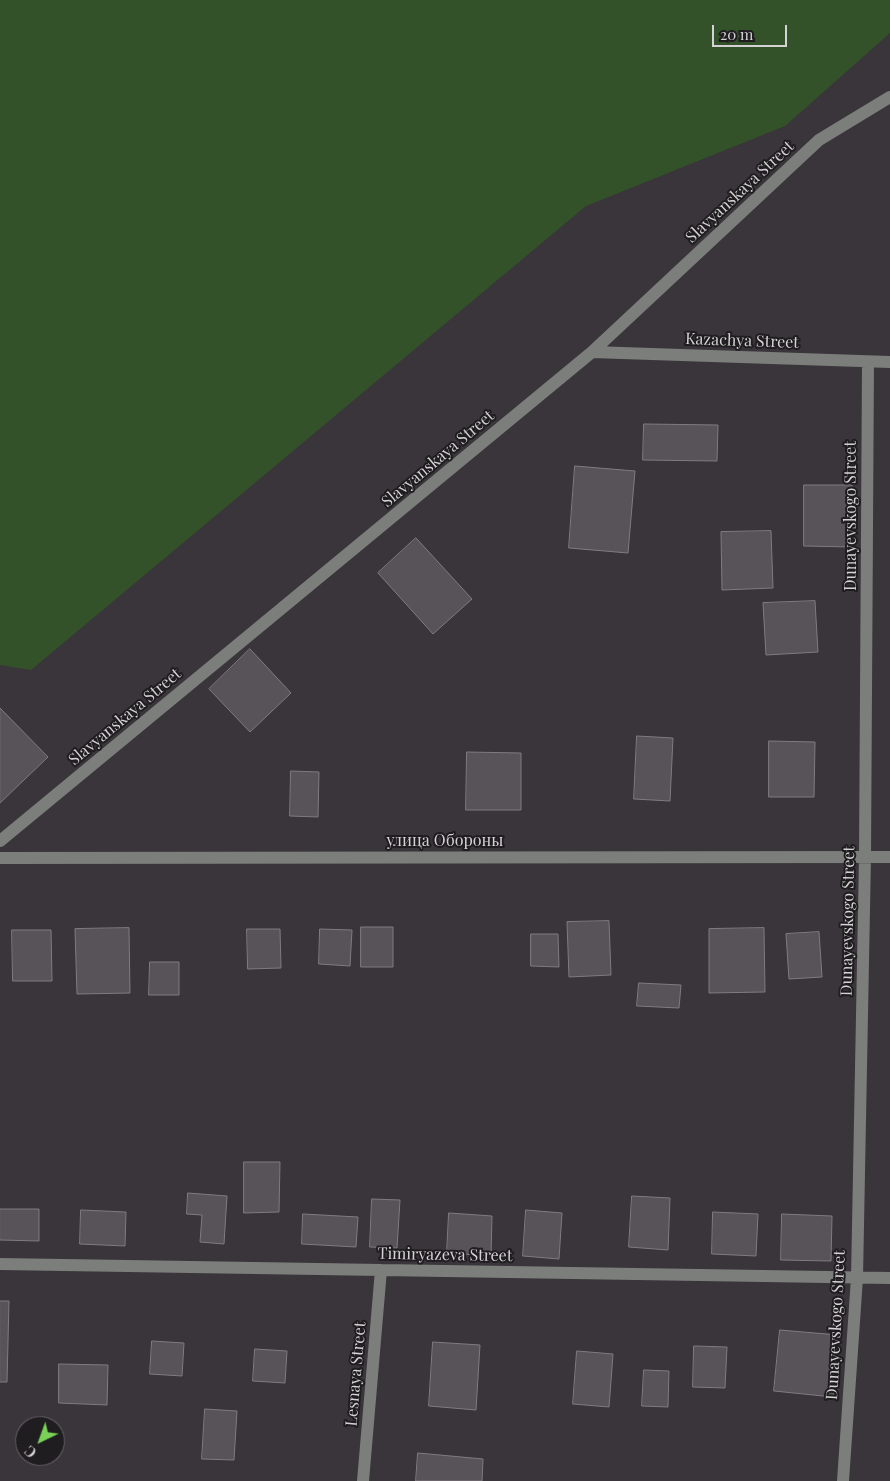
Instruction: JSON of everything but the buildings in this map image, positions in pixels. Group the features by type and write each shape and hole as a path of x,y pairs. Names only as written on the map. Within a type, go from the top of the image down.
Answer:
{"street":[{"name":"Slavyanskaya Street","path":"0,841 592,352 819,140 890,97"},
{"name":"Kazachya Street","path":"592,352 890,362"},
{"name":"Dunayevskogo Street","path":"843,1481 857,1278 865,857 868,362"},
{"name":"улица Обороны","path":"0,858 890,856"},
{"name":"Timiryazeva Street","path":"0,1264 890,1278"},
{"name":"Lesnaya Street","path":"363,1481 381,1270"}],"green space":[{"path":"0,0 890,0 890,33 785,126 586,206 31,670 0,665"}]}
